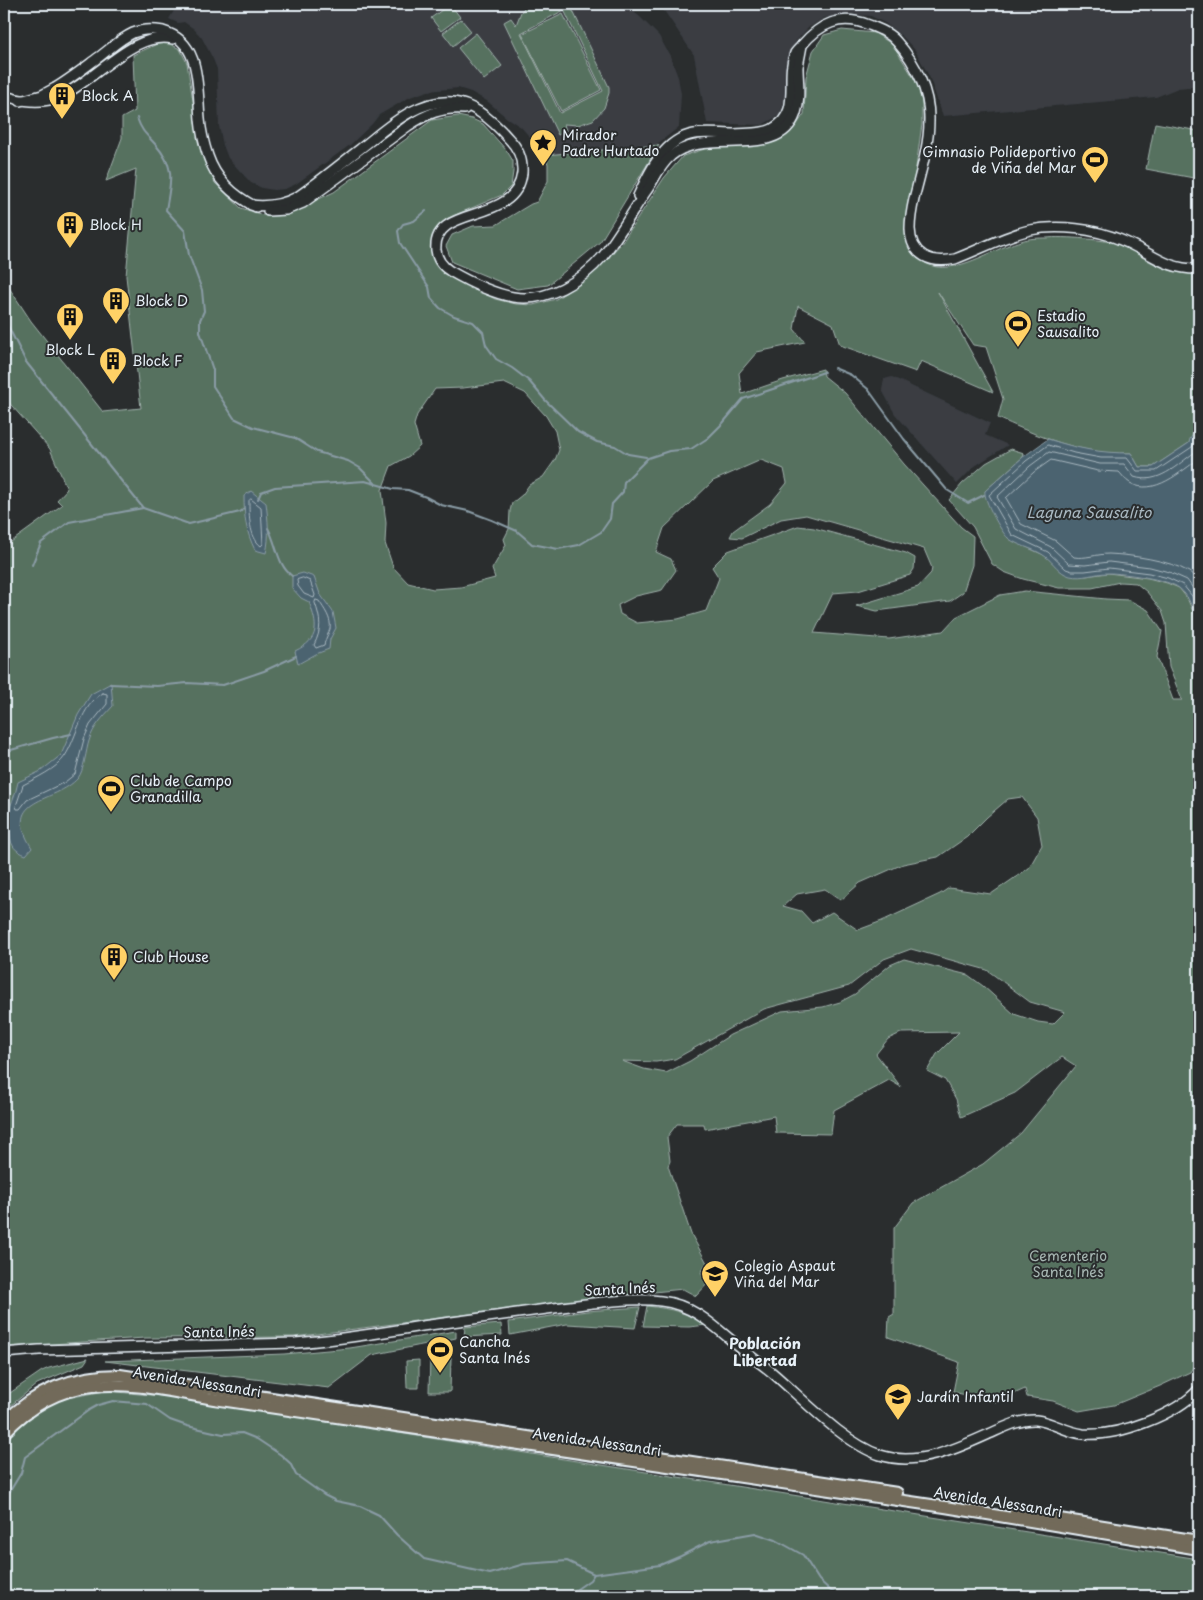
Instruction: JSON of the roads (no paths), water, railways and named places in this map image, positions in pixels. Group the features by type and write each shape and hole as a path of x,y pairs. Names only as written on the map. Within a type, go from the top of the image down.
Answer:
{"main road":[{"path":"20,101 35,98 55,88 122,39 137,32 160,30 170,34 180,40 188,49 194,64 200,120 206,150 218,177 230,190 251,205 260,210 274,211 298,206 421,117 444,109 464,109 477,112 514,144 521,160 521,178 513,194 504,202 494,208 459,218 443,229 438,238 436,248 440,262 446,269 462,278 502,295 520,298 541,296 563,287 582,276 603,256 626,220 655,163 676,142 694,134 754,133 772,129 781,122 785,118 791,104 792,62 796,52 811,34 829,23 856,20 890,35 897,41 910,60 923,86 929,104 930,122 910,227 914,245 925,257 942,262 955,259 1031,230 1064,228 1108,235 1175,267 1199,270"},
{"path":"4,96 20,101 48,100 67,93 145,40 165,37 180,40"},
{"name":"Santa Inés","path":"4,1353 39,1350 287,1344 326,1341 571,1306 659,1300 683,1306 706,1319 773,1373 844,1435 880,1455 894,1458 923,1457 938,1454 1004,1427 1032,1420 1038,1420 1086,1434 1112,1431 1140,1424 1179,1406 1199,1389"},
{"name":"Avenida Alessandri","path":"4,1423 32,1399 65,1383 98,1376 131,1376 1199,1541"},
{"name":"Avenida Alessandri","path":"4,1433 17,1420 35,1407 65,1393 98,1385 132,1385 224,1401 945,1507 1199,1549"}],"water":[{"name":"Laguna Sausalito","path":"1199,426 1199,625 1186,595 1173,585 1156,579 1124,574 1103,573 1075,577 1063,573 1042,554 1017,544 1008,538 997,523 987,501 985,491 1023,457 1048,439 1089,450 1131,453 1139,467 1153,467 1189,443"},
{"path":"251,491 266,503 268,534 266,553 255,550 248,531 245,518 244,496"},
{"path":"303,573 314,577 320,594 333,612 336,628 330,639 329,649 298,664 295,651 309,642 315,631 314,618 309,602 301,598 292,588 292,576"},
{"path":"111,683 113,706 93,731 82,771 78,778 68,786 34,803 26,810 22,819 24,831 32,848 26,855 16,850 11,839 7,821 18,782 41,771 61,755 78,715 91,694"}],"waterway":[{"path":"137,118 143,130 162,152 169,168 170,182 166,210 185,231 189,255 202,290 204,311 200,320 200,332 213,370 213,386 234,418 253,427 295,438 317,452 348,461 360,468 375,483"},
{"path":"426,211 414,221 403,224 398,231 400,243 429,287 431,298 440,308 454,316 473,322 483,332 486,345 496,359 529,381 545,400 578,432 597,442 615,446 628,454 646,457"},
{"path":"4,318 26,362 143,508 189,524 240,512 244,509"},
{"path":"834,368 851,375 868,389 904,439 947,490 968,503 984,495"},
{"path":"258,499 261,492 275,487 365,481 393,489 408,490 441,505 468,511 492,520 517,531 532,544 558,549 579,545 601,532 610,519 612,504 623,492 624,482 648,458 669,451 691,449 708,438 743,399 824,372"},
{"path":"32,565 41,543 69,522 143,508"},
{"path":"268,528 280,560 292,576"},
{"path":"110,684 157,686 187,683 223,685 264,671 296,656"},
{"path":"4,752 71,734"},
{"path":"4,1501 21,1473 25,1457 89,1410 98,1405 113,1401 147,1404 170,1420 187,1426 223,1434 242,1433 257,1439 281,1455 290,1463 296,1475 324,1495 336,1501 360,1506 379,1515 397,1535 424,1559 490,1574 524,1564 567,1561 594,1574 660,1565 710,1541 755,1533 776,1540 803,1555 819,1580 831,1591 841,1596"},
{"path":"567,1596 590,1580 594,1574"}],"place":[{"name":"Block A","path":"62,120"},
{"name":"Mirador Padre Hurtado","path":"543,167"},
{"name":"Gimnasio Polideportivo de Viña del Mar","path":"1095,184"},
{"name":"Block H","path":"70,249"},
{"name":"Block D","path":"116,325"},
{"name":"Block L","path":"70,341"},
{"name":"Estadio Sausalito","path":"1018,348"},
{"name":"Block F","path":"113,385"},
{"name":"Club de Campo Granadilla","path":"111,813"},
{"name":"Club House","path":"114,981"},
{"name":"Colegio Aspaut Viña del Mar","path":"715,1298"},
{"name":"Cancha Santa Inés","path":"440,1374"},
{"name":"Jardín Infantil","path":"898,1421"}],"district":[{"name":"Población Libertad","path":"765,1352"}],"park label":[{"name":"Cementerio Santa Inés","path":"1068,1264"}]}
